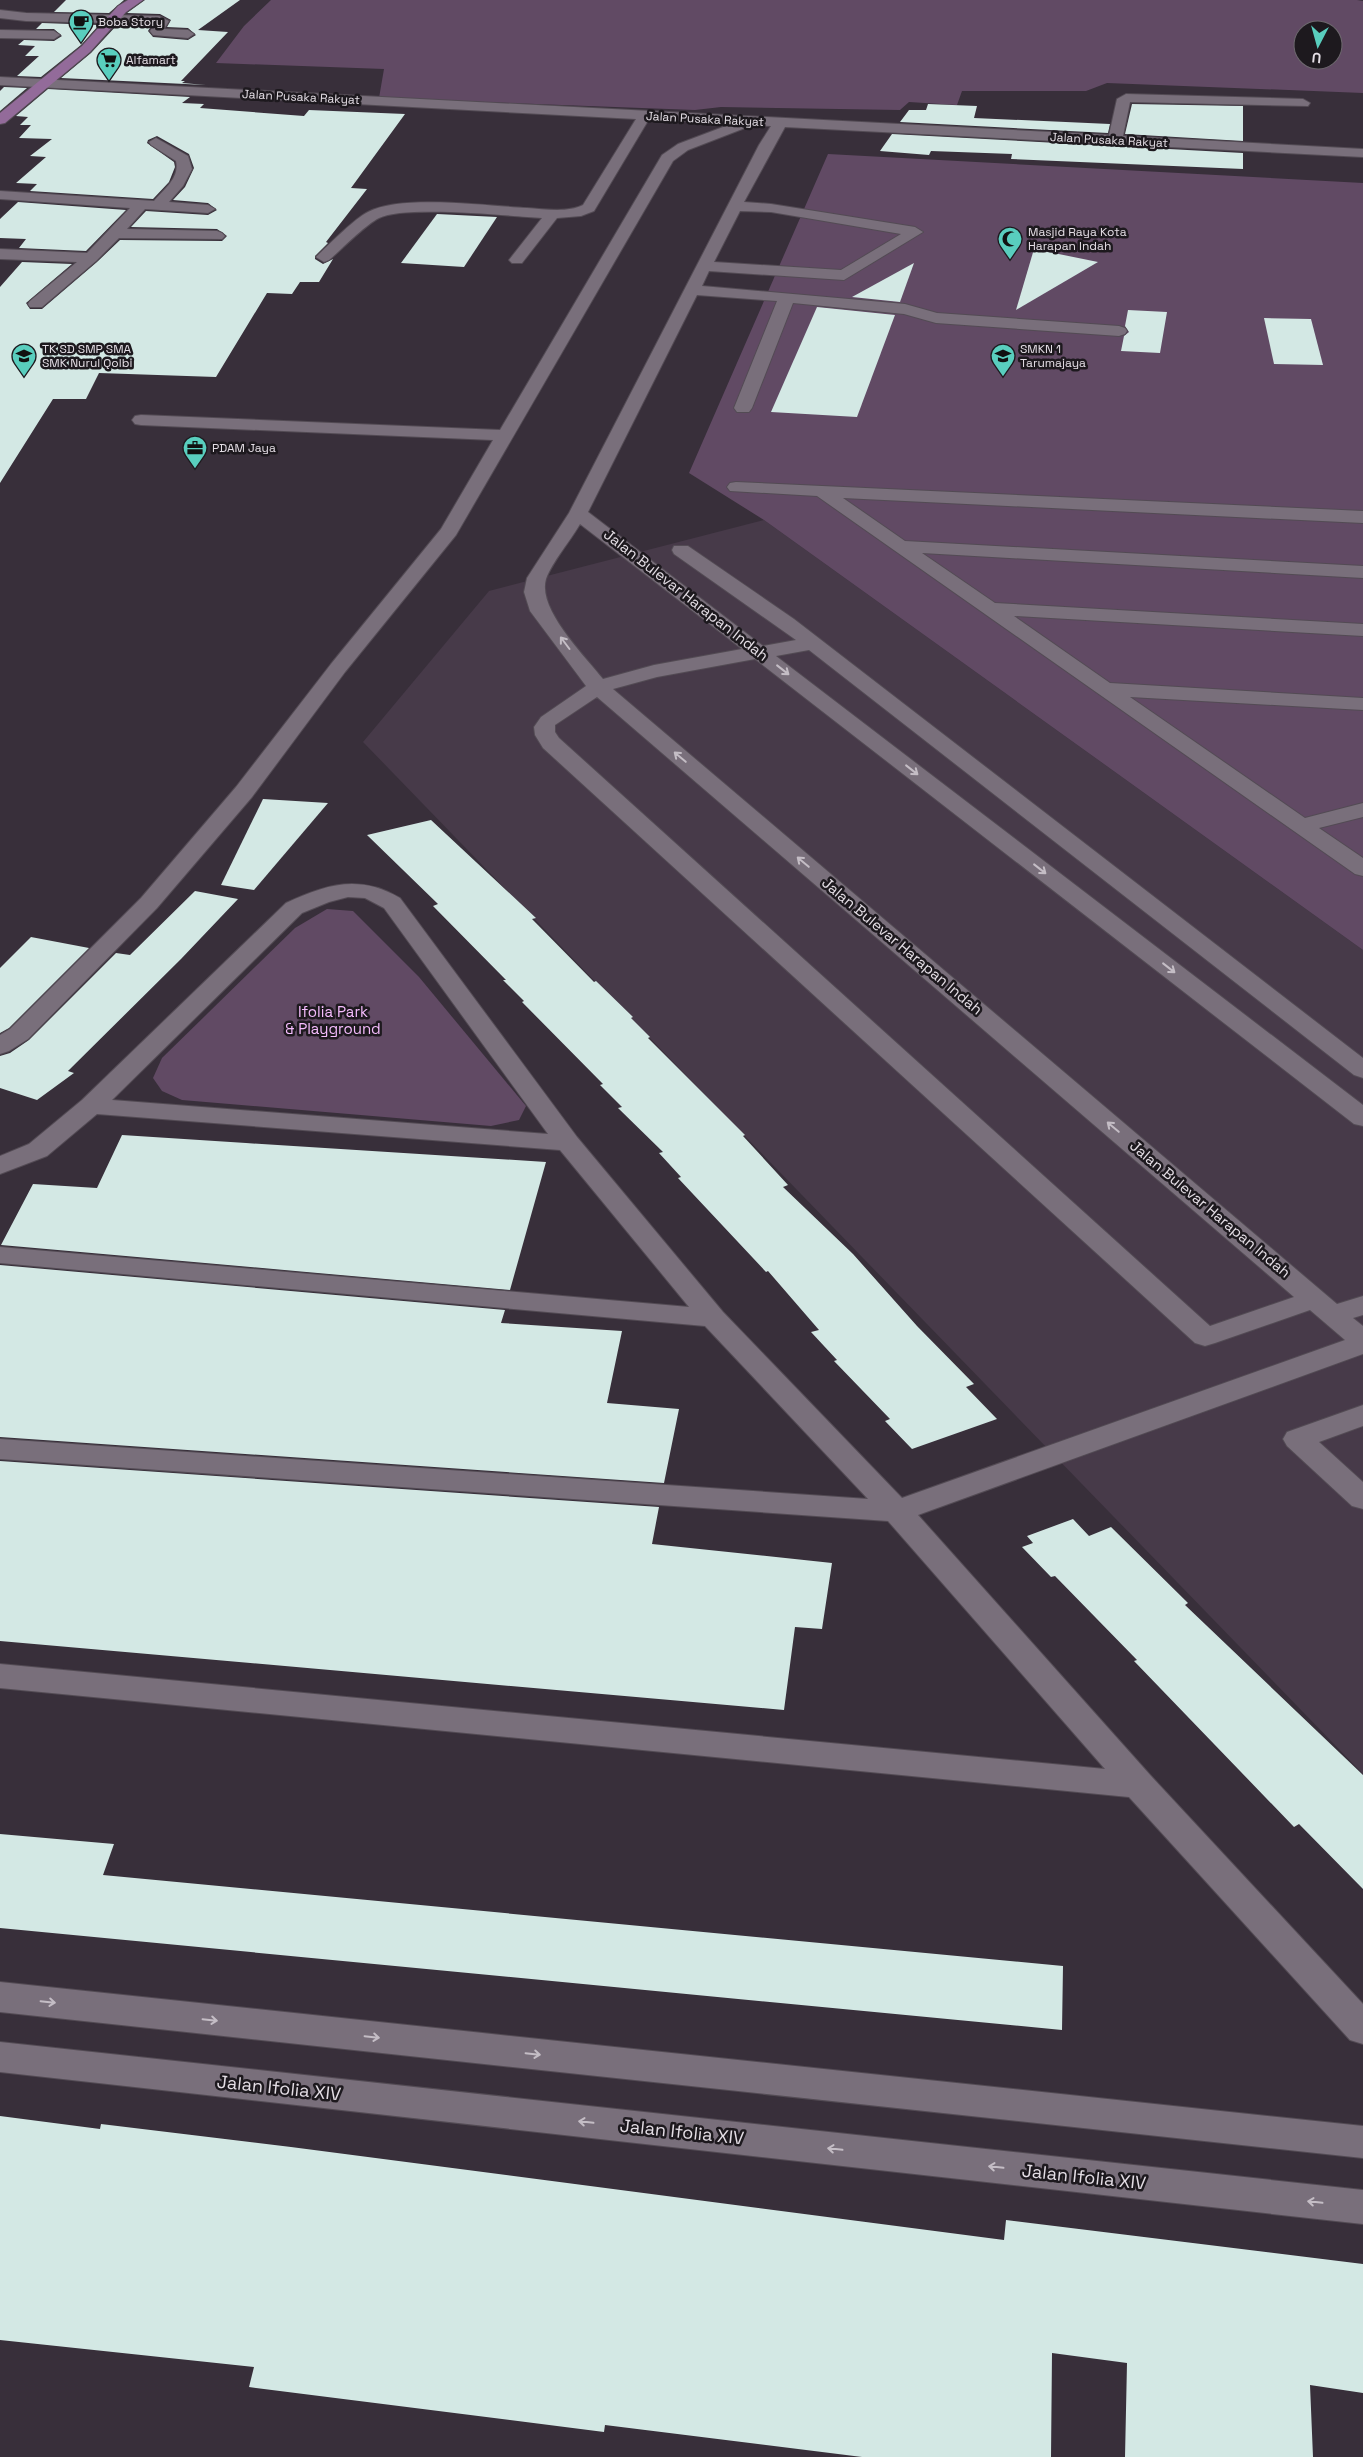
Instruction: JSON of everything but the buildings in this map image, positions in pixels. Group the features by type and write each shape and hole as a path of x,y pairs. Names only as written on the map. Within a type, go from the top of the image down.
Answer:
{"main road":[{"path":"0,120 47,84 98,36 122,9 137,0"}],"street":[{"path":"0,6 7,0"},
{"path":"0,14 26,17 162,20 157,32 188,34"},
{"path":"0,34 98,36"},
{"name":"Jalan Pusaka Rakyat","path":"0,81 1363,153"},
{"path":"1115,141 1126,98 1304,103"},
{"path":"324,258 373,214 394,209 429,208 553,214 581,212 589,208 645,115"},
{"path":"0,1046 19,1034 150,903 244,792 338,668 449,531 503,435 667,158 683,147 748,121"},
{"name":"Jalan Bulevar Harapan Indah","path":"780,123 735,206 578,513 537,578 534,592 540,611 598,687 1325,1307 1363,1343"},
{"path":"156,142 183,159 185,169 178,183 157,206"},
{"path":"0,195 140,206 208,209"},
{"path":"36,304 91,258 140,206"},
{"path":"704,266 844,275 915,232 771,208 735,206"},
{"path":"518,260 553,214"},
{"path":"116,232 217,236"},
{"path":"0,254 91,258"},
{"path":"692,290 905,309 936,318 1119,331"},
{"path":"743,408 787,298"},
{"path":"141,420 503,435"},
{"path":"736,487 1363,517"},
{"path":"821,491 1363,869"},
{"name":"Jalan Bulevar Harapan Indah","path":"578,513 1357,1107"},
{"path":"900,546 1363,572"},
{"path":"681,550 813,643 1363,1070"},
{"path":"991,609 1363,630"},
{"path":"813,643 654,671 598,687 544,725 543,731 551,743 1205,1337 1325,1307 1363,1305"},
{"path":"1105,689 1363,704"},
{"path":"1301,826 1363,810"},
{"path":"0,1166 38,1150 91,1106 294,908 322,895 347,891 369,891 392,903 568,1144 713,1318 897,1511 1139,1785 1363,2029"},
{"path":"91,1106 568,1144"},
{"path":"0,1255 713,1318"},
{"path":"0,1449 897,1511 1363,1343"},
{"path":"1363,1415 1298,1439 1363,1499"},
{"path":"0,1676 1139,1785"},
{"path":"0,1997 1363,2142"},
{"name":"Jalan Ifolia XIV","path":"0,2057 1363,2208"}],"shaded area":[{"path":"764,520 1363,950 1363,1774 363,742 489,591"}],"green space":[{"path":"271,0 1363,1 1363,93 1107,83 1086,91 962,91 957,105 909,102 900,110 721,107 695,110 379,98 384,69 216,63 244,26"},
{"path":"828,154 1363,183 1363,950 764,520 689,473"},
{"name":"Ifolia Park & Playground","path":"327,909 353,911 419,977 526,1106 519,1120 491,1126 182,1100 162,1091 153,1078 162,1058 295,928"}],"place":[{"name":"Boba Story","path":"81,43"},
{"name":"Alfamart","path":"109,81"},
{"name":"Masjid Raya Kota Harapan Indah","path":"1010,260"},
{"name":"TK SD SMP SMA SMK Nurul Qolbi","path":"24,377"},
{"name":"SMKN 1 Tarumajaya","path":"1003,377"},
{"name":"PDAM Jaya","path":"195,469"}]}
